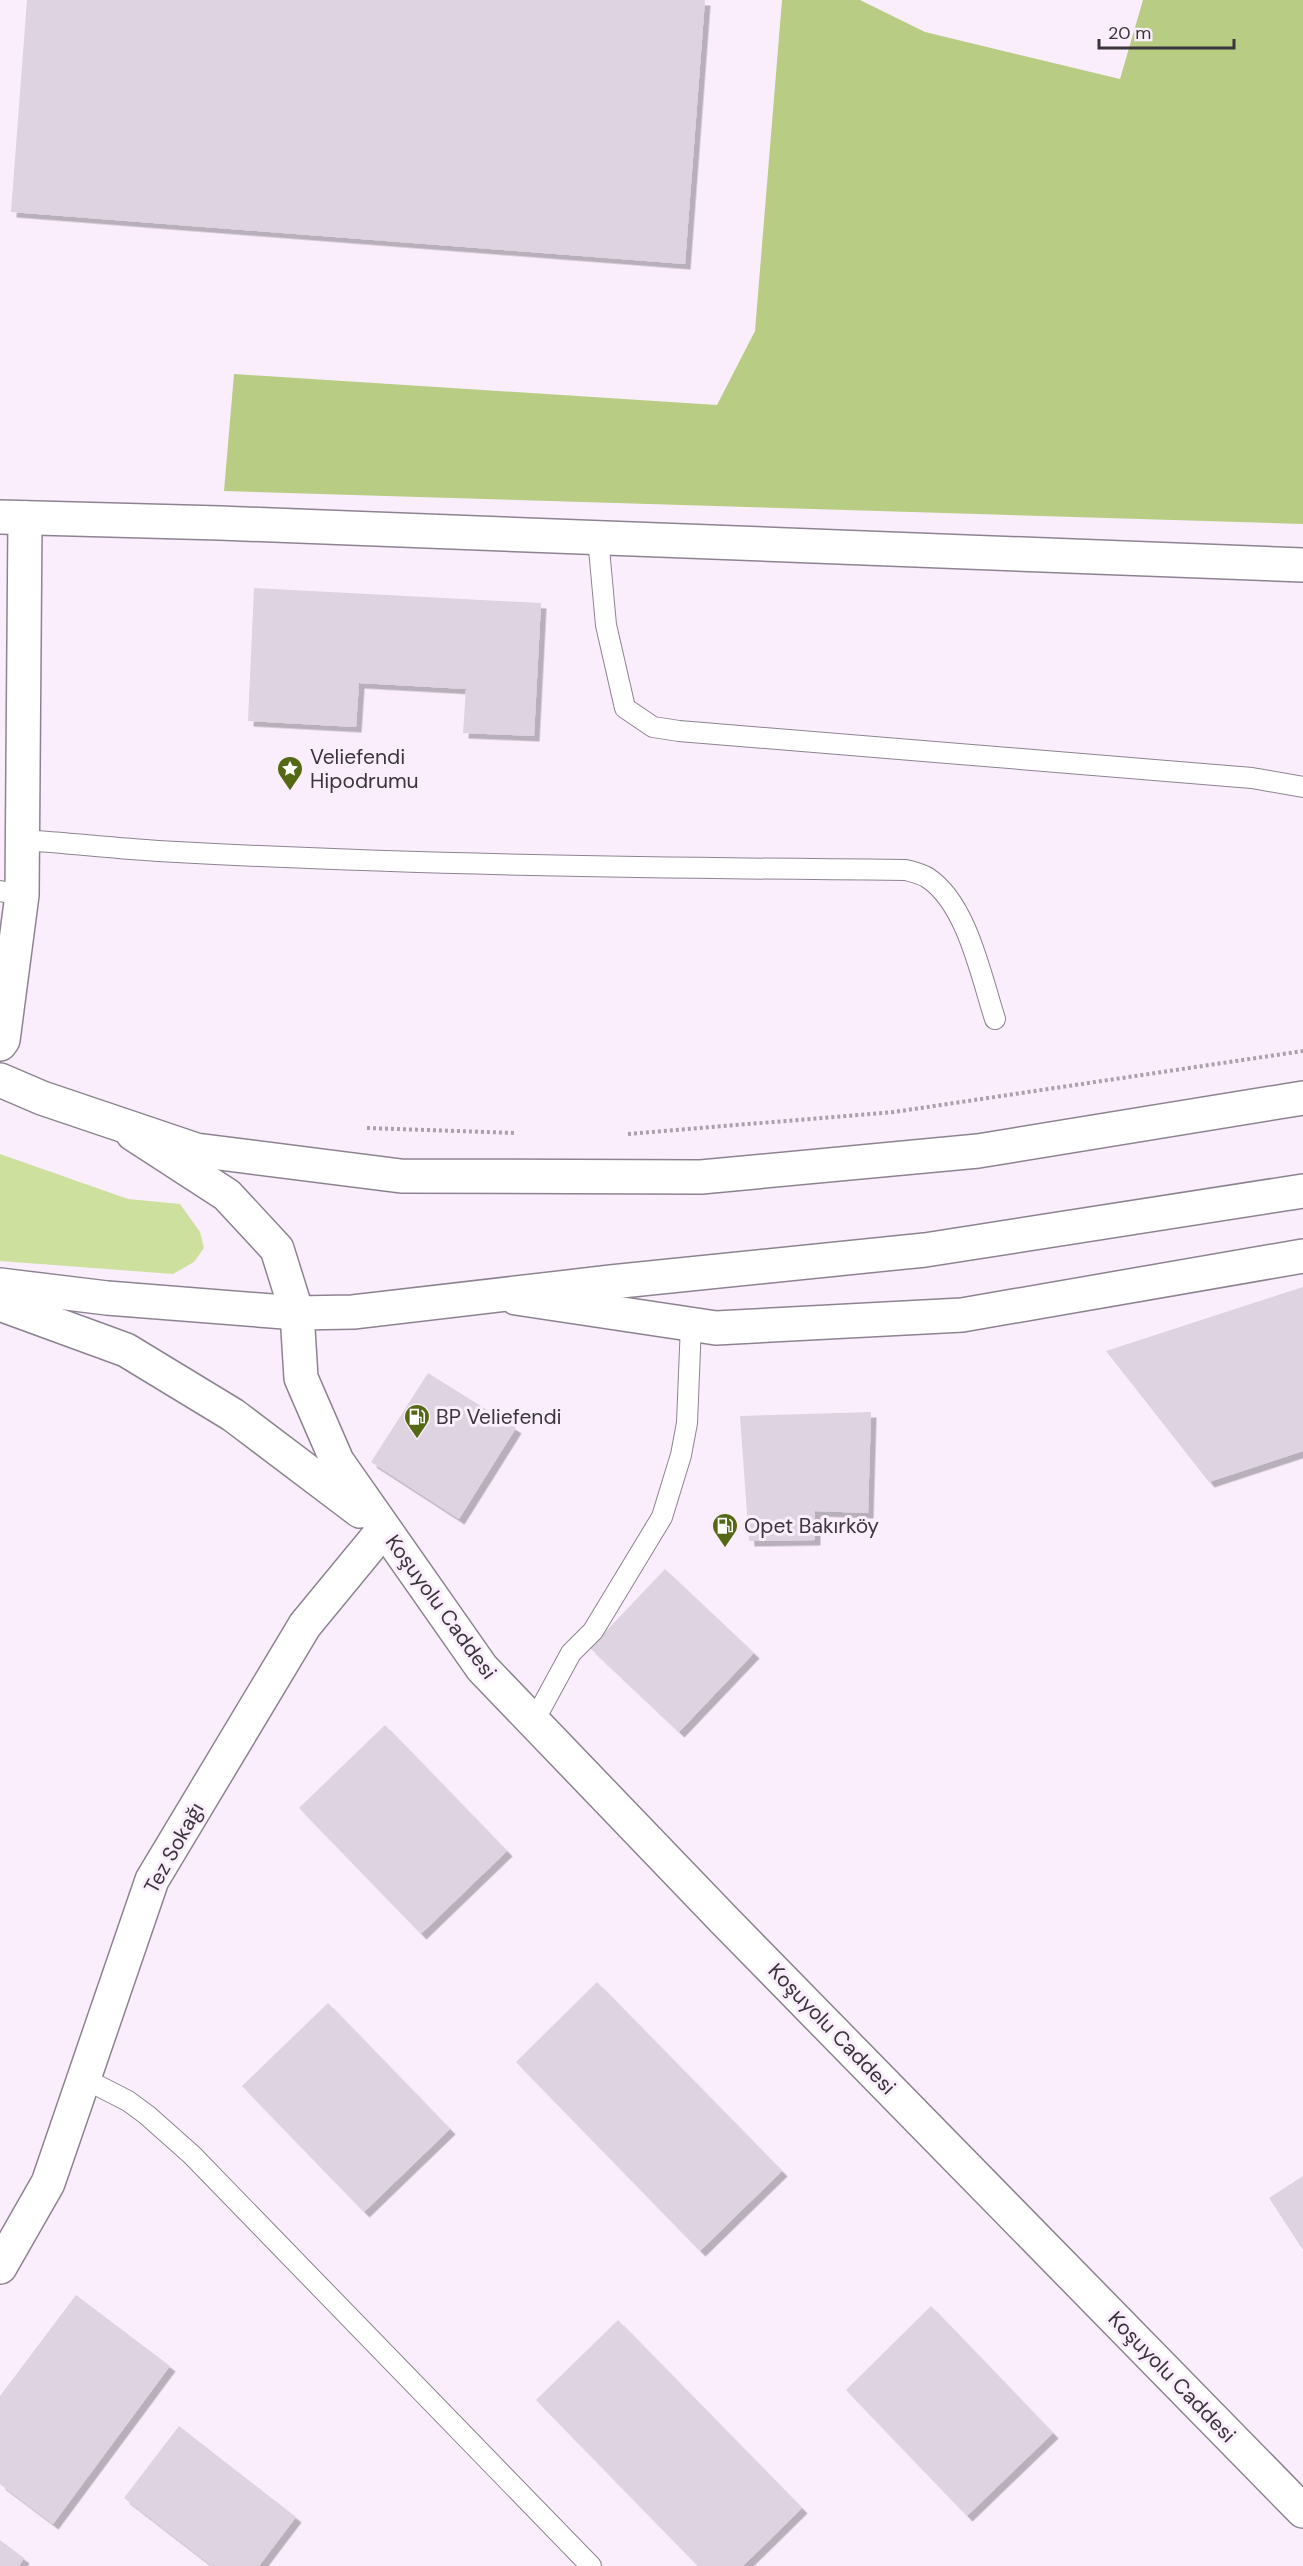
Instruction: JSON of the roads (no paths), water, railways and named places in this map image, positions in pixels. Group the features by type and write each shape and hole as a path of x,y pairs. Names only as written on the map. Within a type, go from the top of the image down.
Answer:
{"street":[{"path":"0,1044 3,1040 7,898 23,840 13,517 1303,565"},
{"path":"0,1080 42,1098 196,1150 401,1176 701,1177 978,1151 1303,1098"},
{"name":"Koşuyolu Caddesi","path":"116,1123 227,1195 277,1249 297,1313 301,1378 337,1461 482,1668 726,1922 1303,2511"},
{"path":"0,1285 107,1298 297,1313 353,1312 925,1250 1303,1191"},
{"path":"500,1295 716,1328 962,1315 1303,1256"},
{"path":"0,1304 126,1350 233,1415 384,1529"},
{"name":"Tez Sokağı","path":"0,2267 48,2183 152,1880 305,1625 384,1529"}],"lane":[{"path":"598,538 606,625 625,708 653,727 1252,778 1303,788"},
{"path":"23,840 156,851 379,859 727,869 906,870 926,876 945,892 968,934 995,1018"},
{"path":"534,1721 571,1653 600,1622 662,1517 681,1455 687,1423 691,1324"},
{"path":"84,2079 128,2102 147,2115 192,2155 591,2566"}],"place":[{"name":"Veliefendi Hipodrumu","path":"290,792"},
{"name":"BP Veliefendi","path":"417,1440"},
{"name":"Opet Bakırköy","path":"725,1549"}]}
